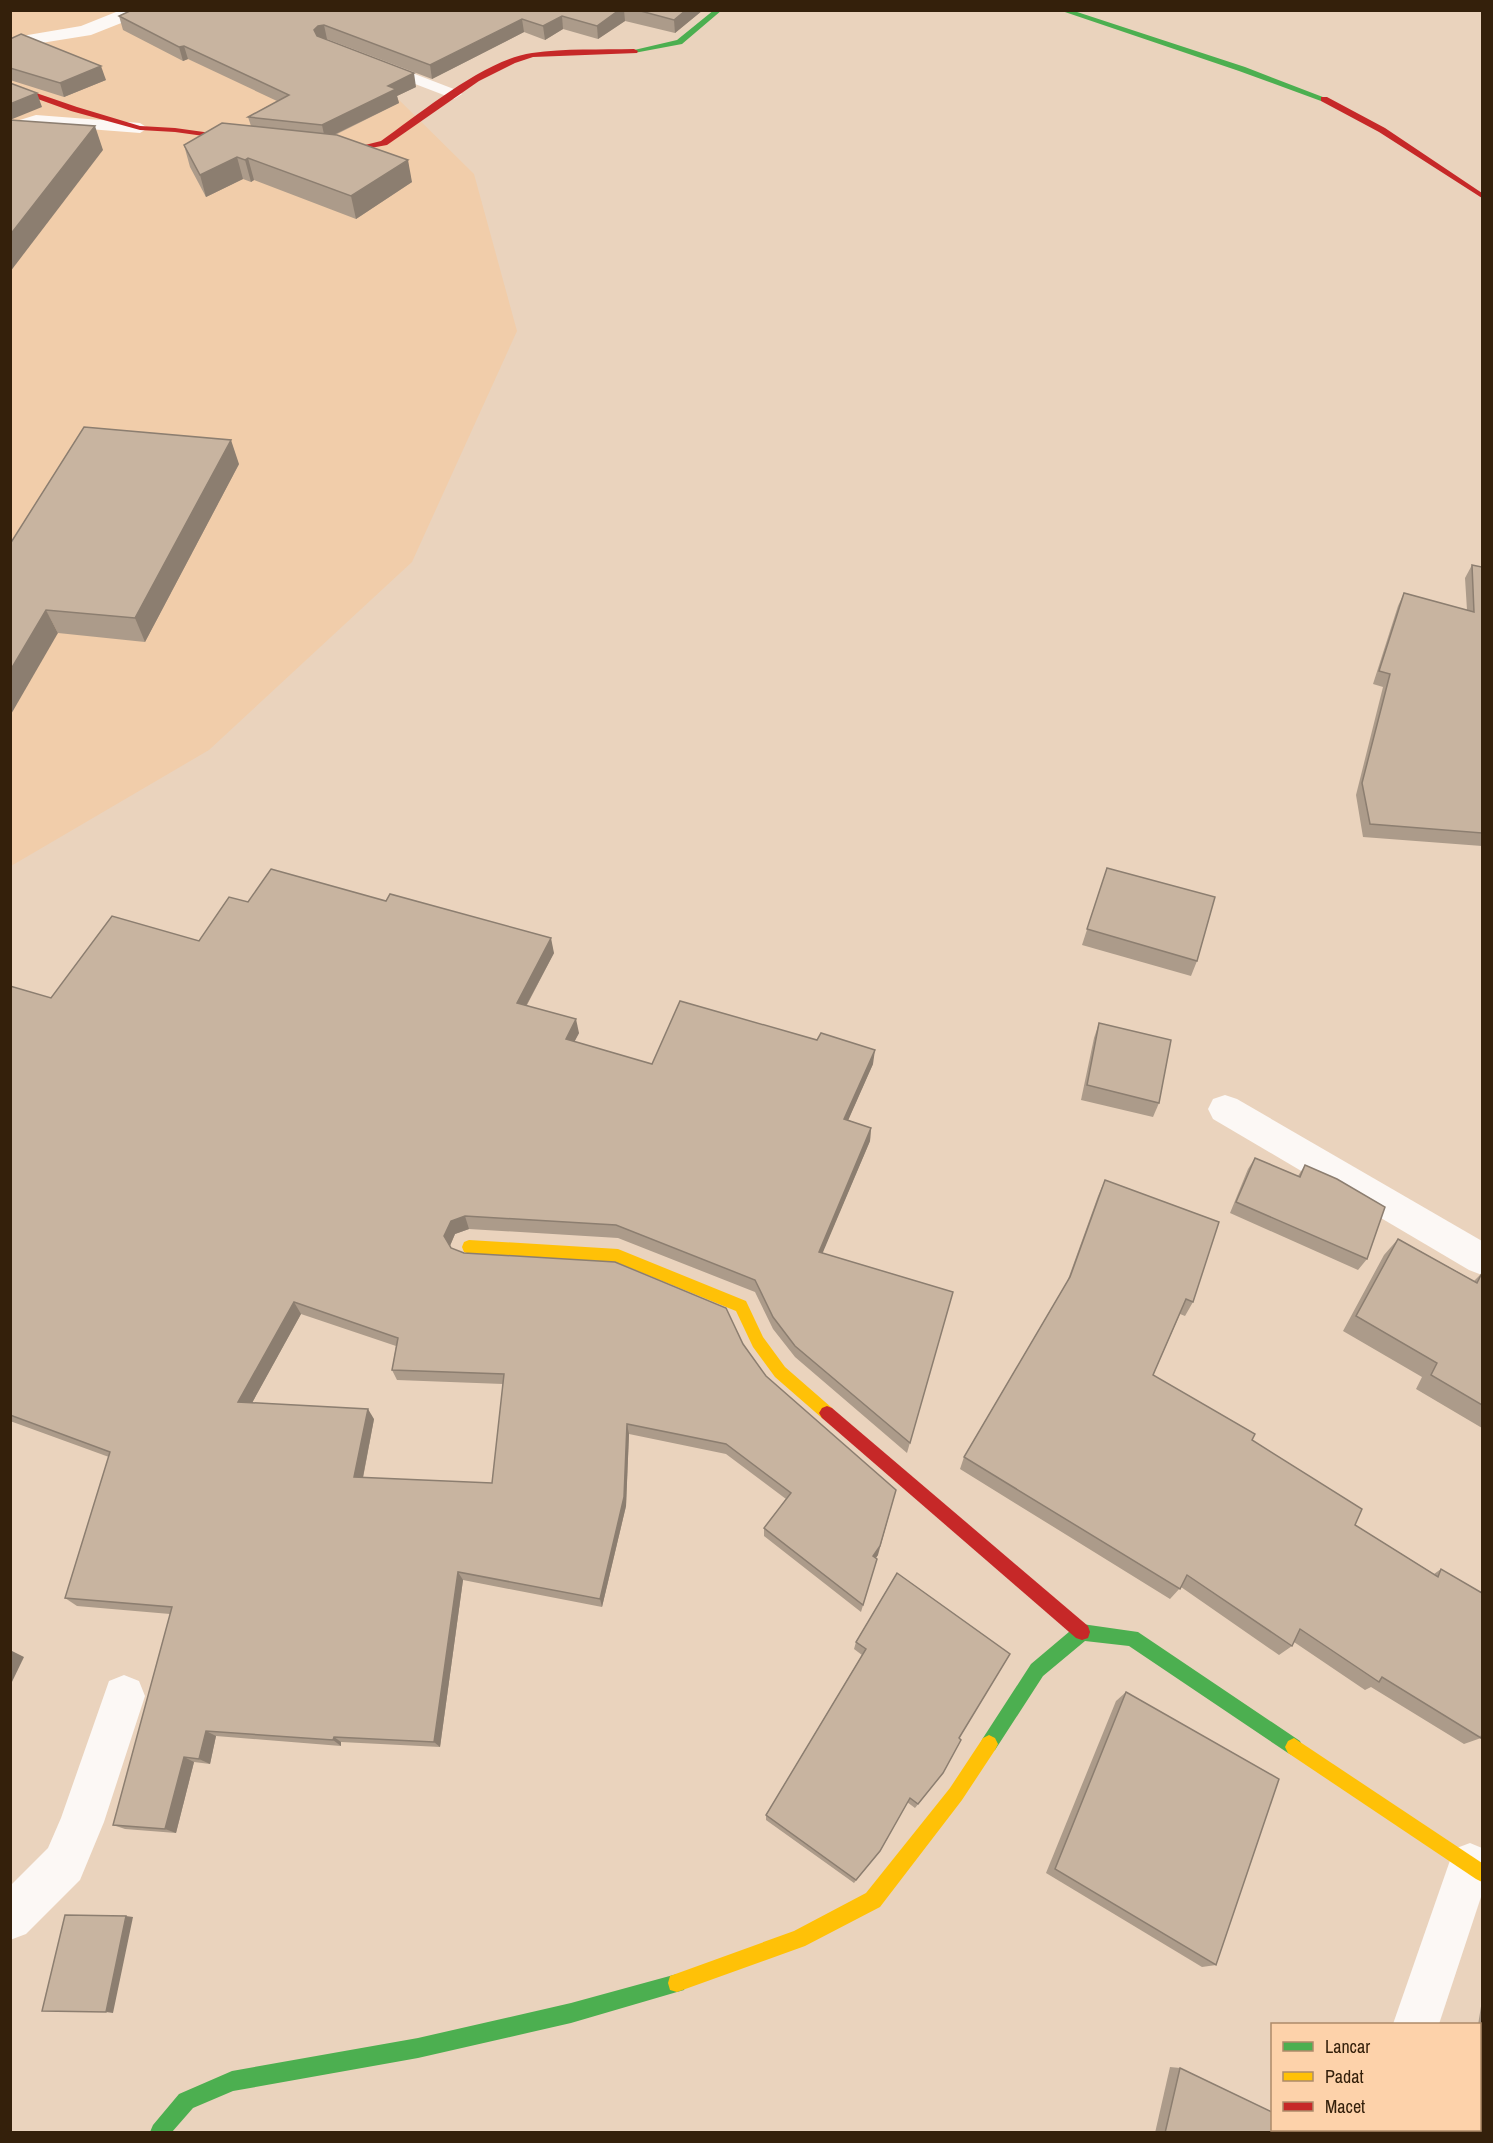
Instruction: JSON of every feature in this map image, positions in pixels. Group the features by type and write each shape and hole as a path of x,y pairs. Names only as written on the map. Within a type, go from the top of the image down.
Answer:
{"street":[{"path":"10,43 85,31 138,10"},
{"path":"310,146 341,149 384,143 496,68 532,55 642,51 679,42 719,10"},
{"path":"1062,10 1320,97 1391,135 1482,196"},
{"path":"10,86 74,109 140,128 175,130 264,142"},
{"path":"1226,1109 1482,1258"},
{"path":"470,1247 618,1256 741,1306 758,1342 780,1372 1082,1632 1132,1638 1476,1869 1417,2023"},
{"path":"160,2133 186,2101 232,2082 418,2048 571,2013 690,1979 798,1939 873,1900 956,1794 1037,1670 1082,1632"},
{"path":"10,1918 64,1864 82,1822 124,1696"}],"lane":[{"path":"369,61 454,94"},
{"path":"10,128 36,120 140,128"}],"shaded area":[{"path":"10,11 221,11 389,90 474,174 517,331 412,562 209,750 11,866"}],"building":[{"path":"132,10 619,10 597,26 562,16 543,26 522,19 430,65 324,25 318,26 314,30 317,36 414,73 388,86 396,89 322,125 248,117 289,95 184,46 179,47 119,16"},
{"path":"637,10 686,10 674,20"},
{"path":"21,34 101,66 60,83 10,68 10,39"},
{"path":"10,83 37,93 10,104"},
{"path":"10,120 95,126 10,235"},
{"path":"222,123 337,135 408,160 351,196 248,158 245,160 237,157 200,175 184,145"},
{"path":"84,427 231,440 135,618 46,610 10,671 10,544"},
{"path":"1472,565 1482,567 1482,833 1370,824 1362,783 1390,674 1379,671 1404,593 1474,612"},
{"path":"1107,868 1215,897 1197,961 1087,929"},
{"path":"271,869 386,901 390,894 551,938 517,1003 576,1019 566,1039 652,1064 680,1001 817,1040 821,1033 875,1050 844,1119 871,1128 819,1252 953,1292 910,1443 795,1346 773,1317 755,1280 616,1225 465,1216 451,1221 444,1236 451,1248 464,1253 615,1262 726,1308 743,1344 766,1376 896,1490 880,1546 873,1556 877,1559 863,1605 764,1528 791,1493 726,1444 627,1424 624,1497 600,1599 458,1572 434,1742 334,1737 333,1740 206,1731 199,1759 184,1757 165,1829 113,1825 172,1607 65,1598 110,1452 10,1415 10,986 51,998 112,916 199,941 229,897 248,902","holes":["294,1302 398,1338 392,1370 504,1374 492,1483 354,1477 368,1409 238,1402"]},
{"path":"1099,1023 1171,1040 1159,1103 1087,1085"},
{"path":"1255,1158 1300,1177 1305,1165 1337,1179 1385,1207 1367,1259 1236,1202"},
{"path":"1105,1180 1219,1222 1193,1302 1186,1299 1153,1375 1255,1434 1252,1440 1362,1509 1355,1525 1438,1577 1441,1569 1482,1593 1481,1738 1382,1677 1379,1682 1300,1629 1292,1646 1187,1575 1180,1589 964,1457 1070,1277"},
{"path":"1398,1239 1477,1283 1482,1273 1482,1405 1431,1375 1437,1363 1356,1316"},
{"path":"897,1573 1010,1654 959,1738 961,1740 943,1773 918,1804 910,1798 880,1851 856,1880 766,1815 866,1649 856,1642"},
{"path":"1126,1692 1279,1779 1216,1965 1055,1869"},
{"path":"65,1915 126,1916 106,2012 42,2011"},
{"path":"1180,2068 1271,2112 1271,2131 1316,2133 1165,2133"}],"traffic: fast":[{"path":"634,51 679,42 719,10"},
{"path":"1062,10 1242,69 1324,99"},
{"path":"989,1744 1037,1670 1082,1632 1132,1638 1294,1747"},
{"path":"160,2132 186,2101 232,2081 418,2048 571,2013 677,1983"}],"traffic: slow":[{"path":"469,1247 618,1256 741,1306 758,1342 780,1372 827,1413"},
{"path":"677,1983 798,1939 873,1900 956,1794 989,1744"},
{"path":"1294,1747 1482,1873"}],"traffic: jam":[{"path":"325,147 365,147 384,143 476,79 512,61 532,55 634,51"},
{"path":"10,86 74,109 140,128 175,130 247,140"},
{"path":"1324,99 1382,130 1482,196"},
{"path":"827,1413 1082,1632"}]}
